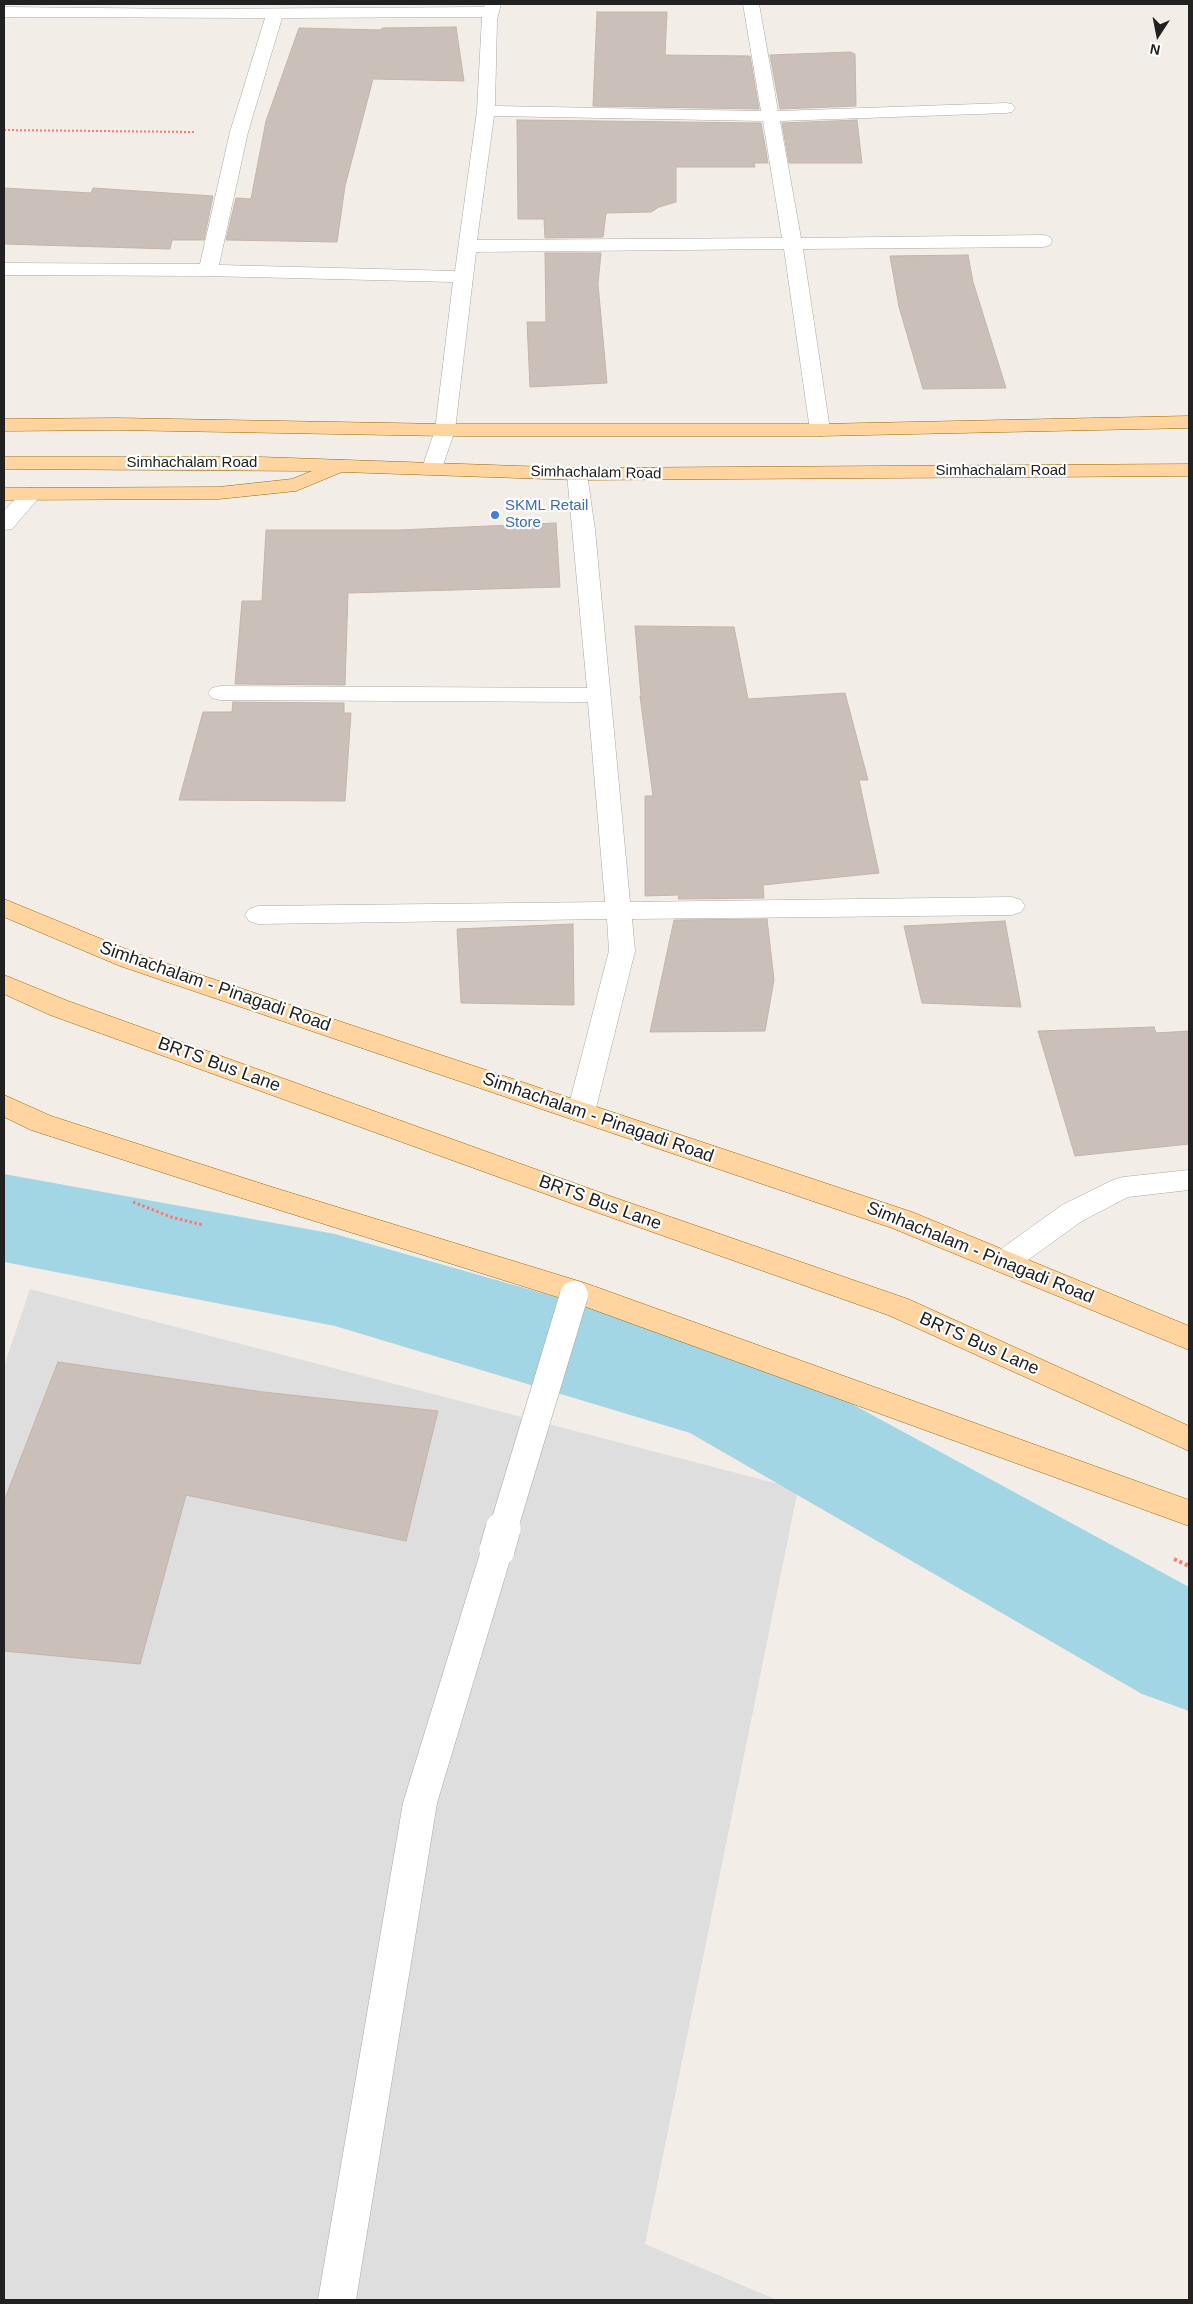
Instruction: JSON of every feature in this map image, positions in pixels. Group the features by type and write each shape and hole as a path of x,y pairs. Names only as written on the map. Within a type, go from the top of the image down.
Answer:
{"main road":[{"path":"4,425 117,424 445,430 820,430 1189,422"},
{"name":"Simhachalam Road","path":"4,463 260,463 577,474 1189,470"},
{"path":"4,494 219,493 296,484 343,466"},
{"name":"Simhachalam - Pinagadi Road","path":"4,907 129,960 902,1220 1189,1338"},
{"name":"BRTS Bus Lane","path":"4,984 59,1008 600,1203 898,1307 1189,1439"},
{"path":"4,1105 41,1122 574,1293 1189,1514"}],"street":[{"path":"751,4 792,242 820,430"},
{"path":"4,12 275,14 491,8 486,111 466,246 464,277 445,430 432,468"},
{"path":"208,270 239,132 275,14"},
{"path":"486,111 770,116 1006,108"},
{"path":"466,246 1043,241"},
{"path":"4,269 208,270 464,277"},
{"path":"577,474 622,950 581,1112"},
{"path":"4,524 31,494"},
{"path":"220,693 599,695"},
{"path":"258,915 1012,906"},
{"path":"1004,1262 1072,1213 1123,1187 1189,1180"},
{"path":"336,2300 420,1803 574,1293"}],"path":[{"path":"4,130 239,132"}],"shaded area":[{"path":"30,1289 798,1489 645,2244 777,2300 4,2300 4,1366"}],"building":[{"path":"597,12 667,12 665,55 750,56 759,109 593,106"},
{"path":"456,27 464,81 373,79 345,186 337,242 226,240 236,198 251,199 266,121 299,28 381,30 382,28"},
{"path":"850,52 855,54 856,106 780,109 770,55"},
{"path":"517,120 761,123 768,163 754,163 755,167 676,167 676,202 659,207 651,212 606,213 603,237 545,238 544,219 518,219"},
{"path":"857,120 862,163 789,163 782,123"},
{"path":"4,188 91,193 93,188 213,196 204,240 172,240 170,249 4,244"},
{"path":"545,253 601,253 598,284 607,383 530,387 527,322 546,322"},
{"path":"968,255 973,282 1006,388 923,389 899,307 890,256"},
{"path":"556,523 560,587 348,593 345,685 235,684 242,601 262,601 266,530 399,530"},
{"path":"635,626 734,627 748,699 845,693 868,780 859,780 879,873 763,885 764,898 678,899 679,895 645,896 645,796 653,796 640,696"},
{"path":"233,702 344,703 344,713 351,713 345,801 179,800 203,712 232,712"},
{"path":"767,919 774,980 765,1031 650,1032 674,920"},
{"path":"1005,921 1021,1007 922,1003 904,926"},
{"path":"573,924 574,1005 461,1003 457,929"},
{"path":"1154,1027 1156,1033 1189,1031 1189,1144 1075,1156 1038,1031"},
{"path":"58,1362 263,1392 438,1411 406,1541 186,1495 140,1664 4,1651 4,1501"}],"waterway":[{"path":"4,1218 335,1280 728,1395 1189,1653"}],"place":[{"name":"SKML Retail Store","path":"495,515"}]}
